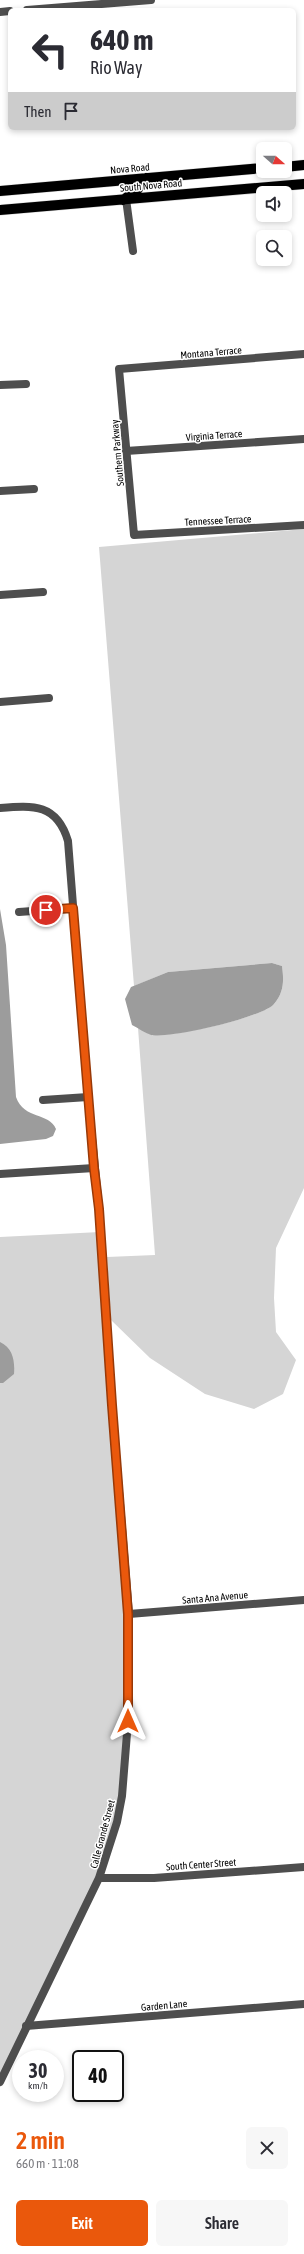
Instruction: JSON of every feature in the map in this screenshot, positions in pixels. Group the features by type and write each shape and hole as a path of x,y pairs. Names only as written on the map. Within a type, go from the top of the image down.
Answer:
{"main road":[{"path":"292,166 304,165"},
{"name":"Nova Road","path":"0,191 256,169"},
{"path":"125,200 137,190 146,178"},
{"name":"South Nova Road","path":"0,210 304,184"}],"street":[{"path":"52,8 151,0"},
{"path":"125,200 133,251"},
{"name":"Montana Terrace","path":"119,369 304,354"},
{"name":"Southern Parkway","path":"119,369 134,535"},
{"path":"0,385 26,384"},
{"name":"Virginia Terrace","path":"126,451 304,439"},
{"path":"0,491 34,489"},
{"name":"Tennessee Terrace","path":"134,535 304,525"},
{"path":"0,595 44,592"},
{"path":"0,702 50,698"},
{"name":"Calle Grande Street","path":"0,808 26,806 41,808 54,816 64,826 68,840 88,1097 99,1209 128,1614 128,1721 122,1796 117,1822 100,1878 26,2026 0,2082"},
{"path":"19,912 73,908"},
{"path":"43,1100 88,1097"},
{"path":"0,1174 94,1168"},
{"name":"Santa Ana Avenue","path":"128,1614 304,1600"},
{"name":"South Center Street","path":"100,1878 154,1878 304,1866"},
{"name":"Garden Lane","path":"26,2026 304,2004"}],"shaded area":[{"path":"304,529 304,1188 276,1248 274,1298 276,1332 296,1360 283,1394 254,1409 205,1394 150,1358 111,1320 107,1257 155,1255 138,1028 152,1035 162,1035 216,1026 253,1015 274,1004 280,995 283,977 282,966 272,963 168,972 134,986 99,547"},
{"path":"0,909 6,945 16,1097 20,1104 30,1113 48,1120 56,1129 53,1136 46,1139 0,1144"},
{"path":"272,963 282,966 283,977 280,995 274,1004 267,1009 235,1021 176,1034 151,1035 132,1025 125,999 131,987 168,972"},
{"path":"100,1232 129,1614 122,1796 99,1878 16,2050 12,2050 12,2059 0,2084 0,1237"},
{"path":"0,1342 10,1351 14,1364 14,1374 3,1383 0,1383"}],"route":[{"path":"46,910 73,908 94,1168 99,1209 128,1614 128,1721"}]}
